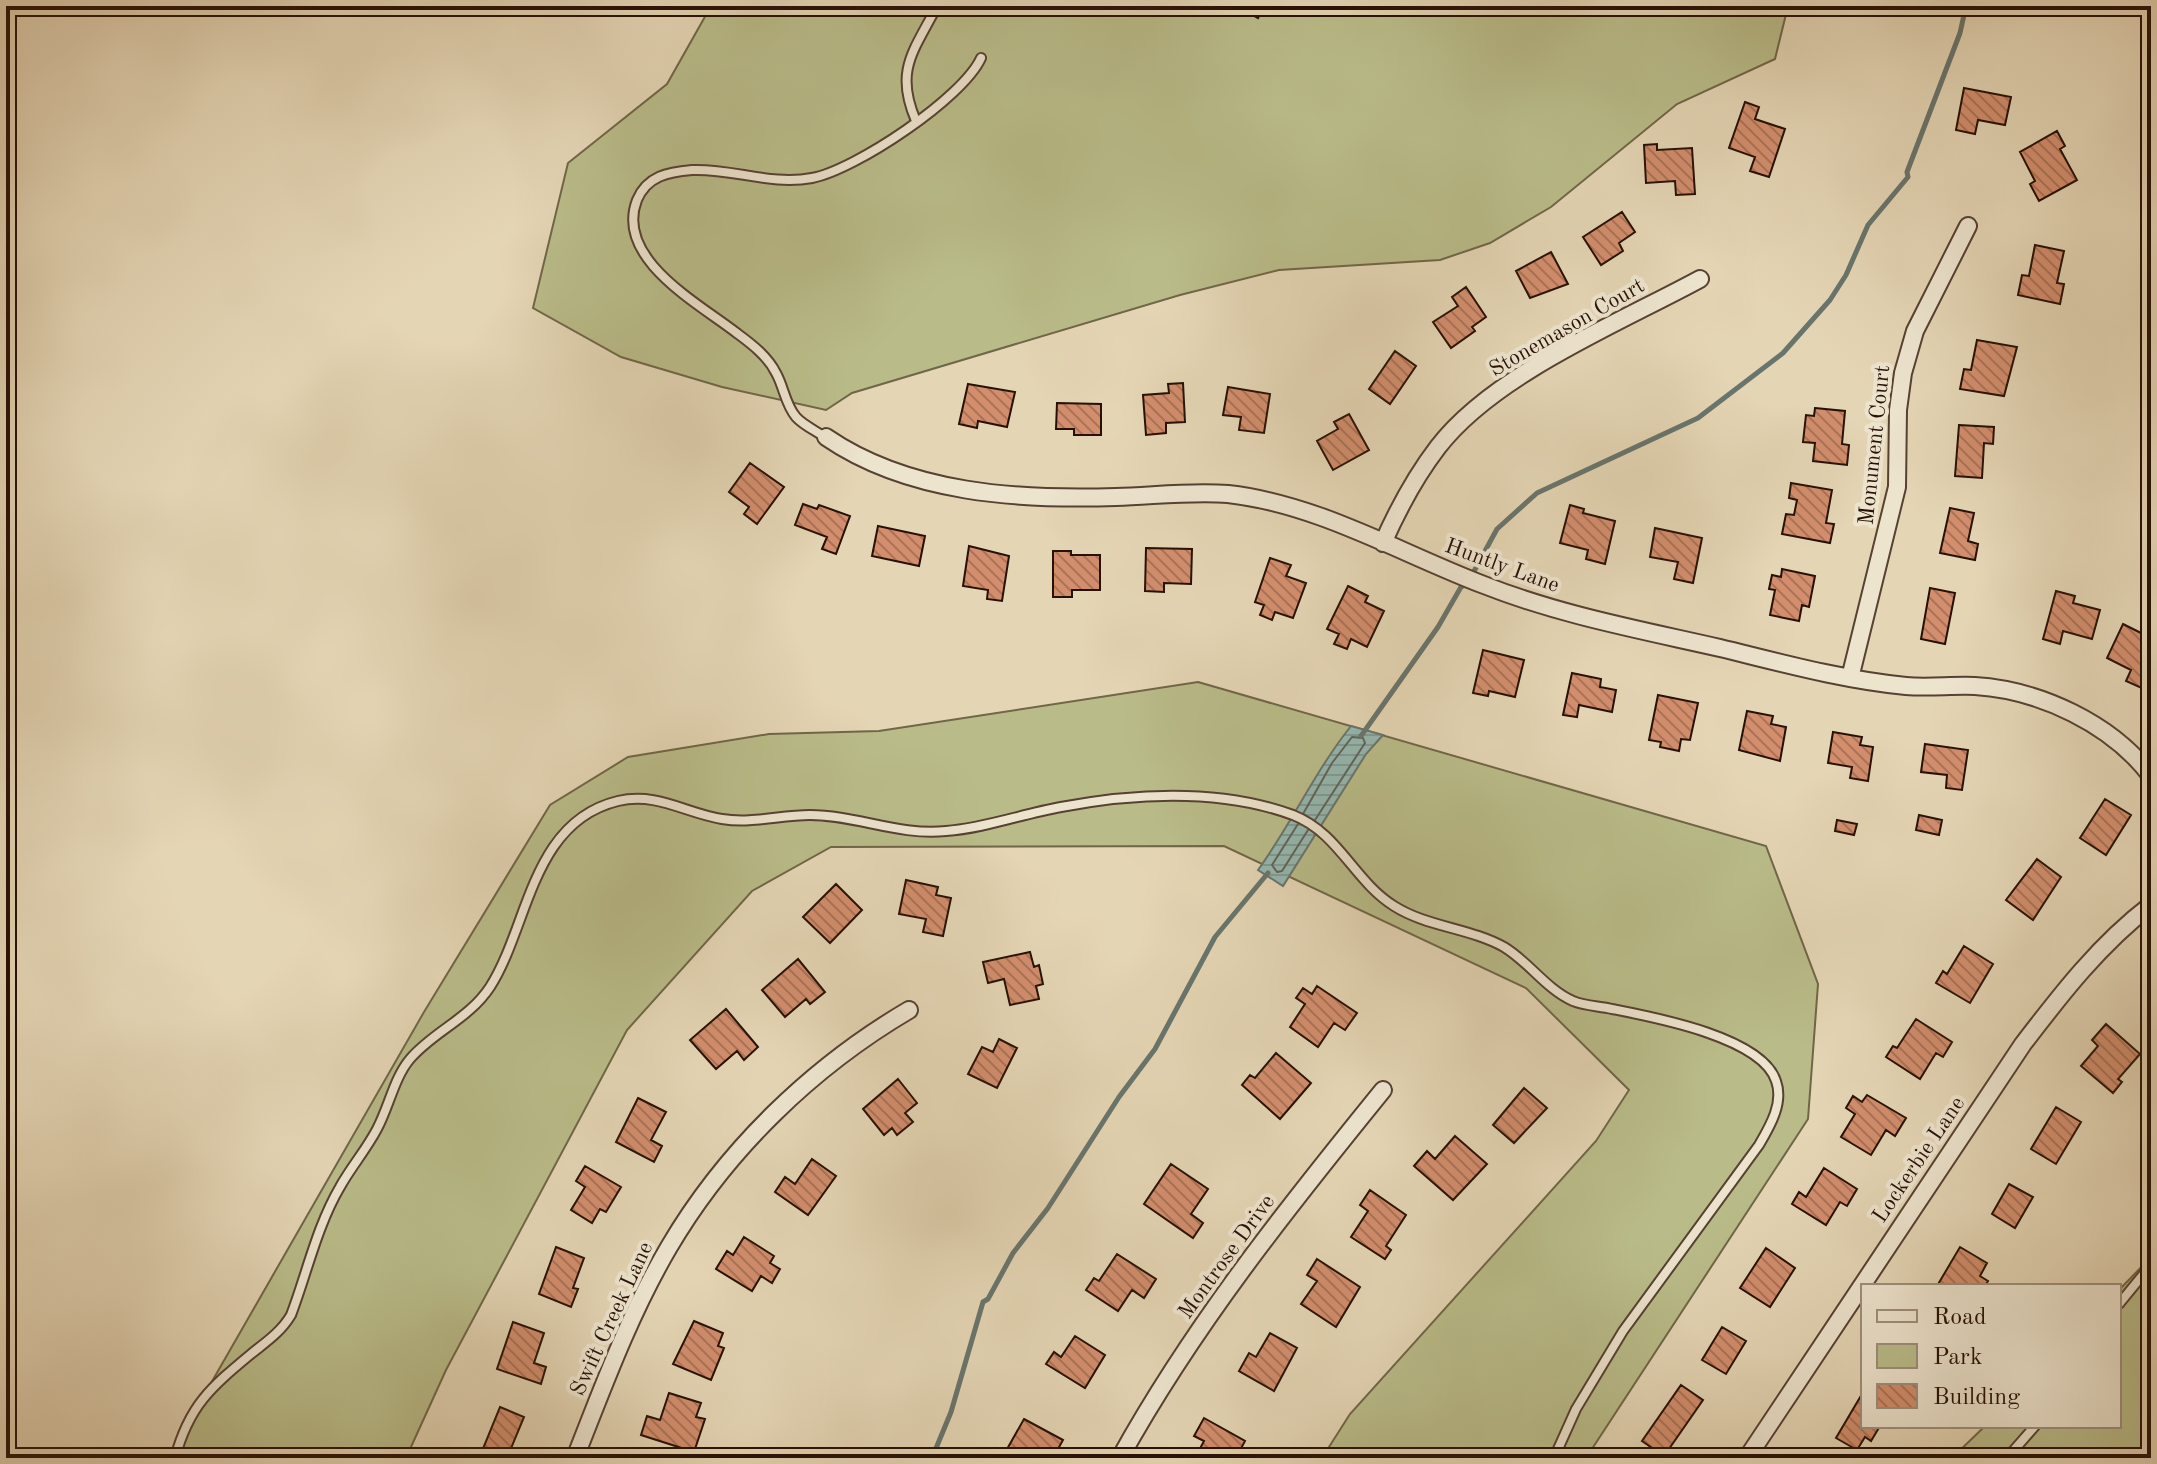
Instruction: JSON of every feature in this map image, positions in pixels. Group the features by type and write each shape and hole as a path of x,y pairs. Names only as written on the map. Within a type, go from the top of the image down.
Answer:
{"street":[{"name":"Monument Court","path":"1850,678 1897,487 1898,410 1903,373 1915,331 1968,226"},
{"name":"Stonemason Court","path":"1383,543 1401,501 1439,445 1477,406 1529,371 1700,279"},
{"name":"Huntly Lane","path":"826,437 878,466 951,486 1036,499 1173,493 1228,494 1282,504 1534,603 1850,678 1910,686 1978,686 2060,706 2105,732 2151,776"},
{"name":"Lockerbie Lane","path":"1863,1284 2023,1044 2072,979 2117,931 2151,905"},
{"name":"Swift Creek Lane","path":"575,1458 645,1294 670,1246 708,1190 774,1112 863,1037 909,1010"},
{"name":"Montrose Drive","path":"1120,1458 1151,1402 1269,1233 1383,1090"},
{"name":"Lockerbie Lane","path":"1747,1458 1861,1287"}],"lane":[{"path":"916,121 905,95 907,63 937,6"},
{"path":"826,437 797,419 768,359 652,264 633,233 635,206 641,191 652,180 666,173 694,170 791,181 844,169 916,121 963,83 981,58"},
{"path":"175,1458 184,1425 197,1404 287,1322 326,1216 378,1127 406,1063 422,1046 477,1005 493,982 528,891 547,857 565,834 587,814 615,801 644,797 672,802 717,819 745,822 809,815 901,831 943,832 1062,807 1185,793 1291,815 1320,829 1375,891 1396,907 1506,948 1550,987 1575,1002 1618,1010 1746,1047 1765,1062 1776,1079 1778,1095 1774,1118 1759,1145 1651,1297 1623,1331 1576,1409 1554,1458"},
{"path":"2121,1302 2151,1265"},
{"path":"2007,1458 2033,1428"}],"green space":[{"path":"711,6 1788,6 1775,59 1677,104 1551,207 1490,243 1440,260 1279,270 1180,295 852,393 826,410 722,387 621,357 533,308 568,163 667,84"},
{"path":"1198,682 1766,846 1818,984 1808,1119 1586,1458 1322,1458 1350,1414 1596,1141 1629,1090 1526,988 1224,846 831,847 752,891 627,1030 446,1370 406,1458 168,1458 424,1012 550,805 628,757 769,734 879,731"},
{"path":"2151,1257 2151,1458 1952,1458 1983,1428 2121,1428 2121,1288"}],"water":[{"path":"1351,726 1383,735 1366,754 1283,886 1258,870"}],"building":[{"path":"1237,6 1264,6 1258,18"},
{"path":"1964,88 2011,97 2005,125 1978,120 1975,134 1956,130"},
{"path":"1745,102 1759,107 1755,119 1785,129 1769,177 1750,171 1755,157 1729,148"},
{"path":"2057,131 2065,146 2060,149 2077,180 2039,201 2030,184 2035,181 2020,152"},
{"path":"1657,144 1657,150 1692,148 1695,194 1676,195 1675,181 1646,183 1644,145"},
{"path":"1622,212 1635,232 1619,243 1623,251 1601,265 1583,237"},
{"path":"2035,245 2064,251 2057,283 2064,284 2060,304 2018,295 2022,275 2029,276"},
{"path":"1551,252 1568,284 1530,298 1516,271"},
{"path":"1466,287 1486,317 1472,327 1475,331 1451,348 1433,322 1458,306 1452,297"},
{"path":"1977,340 2017,347 2004,396 1960,389 1964,369 1971,370"},
{"path":"1395,351 1416,366 1390,404 1369,389"},
{"path":"1183,383 1185,422 1166,423 1166,433 1146,435 1143,395 1169,393 1168,384"},
{"path":"968,384 1015,392 1007,427 978,421 977,428 959,424"},
{"path":"1228,387 1270,394 1264,433 1239,430 1241,417 1223,415"},
{"path":"1057,403 1101,404 1101,435 1074,435 1074,429 1056,429"},
{"path":"1815,408 1845,411 1842,444 1849,445 1847,465 1813,461 1815,443 1803,442 1806,415 1814,416"},
{"path":"1349,414 1369,450 1333,470 1317,441 1338,429 1334,422"},
{"path":"1959,425 1994,427 1993,444 1984,443 1982,478 1955,476"},
{"path":"750,463 784,487 757,524 744,514 749,507 729,492"},
{"path":"1791,483 1832,490 1826,523 1834,524 1830,543 1782,534 1786,514 1794,515 1797,500 1789,498"},
{"path":"803,504 817,509 819,505 850,516 836,554 822,549 827,537 795,525"},
{"path":"1570,505 1584,509 1583,513 1615,521 1605,564 1586,559 1588,550 1560,543"},
{"path":"1950,508 1974,513 1968,541 1978,544 1975,560 1940,553"},
{"path":"878,526 925,536 919,566 872,556"},
{"path":"1655,528 1702,538 1693,583 1674,579 1678,562 1650,557"},
{"path":"969,546 1009,556 1002,601 987,599 988,590 963,586"},
{"path":"1146,548 1192,549 1191,584 1164,583 1164,592 1145,591"},
{"path":"1053,551 1071,551 1071,555 1100,555 1100,590 1072,590 1072,597 1053,597"},
{"path":"1270,558 1291,565 1286,576 1306,583 1293,618 1275,612 1272,620 1260,615 1264,605 1255,602"},
{"path":"1782,569 1815,576 1809,607 1802,605 1799,621 1770,615 1775,590 1769,589 1772,575 1781,577"},
{"path":"1348,586 1368,596 1365,602 1384,611 1367,647 1351,639 1347,649 1334,644 1339,634 1327,629"},
{"path":"1930,588 1955,593 1945,644 1921,639"},
{"path":"2056,591 2075,596 2073,603 2100,610 2092,639 2063,631 2060,644 2043,639"},
{"path":"2123,624 2149,637 2151,632 2151,679 2146,690 2126,681 2131,670 2107,658"},
{"path":"1483,650 1524,660 1515,697 1489,691 1488,696 1473,693"},
{"path":"1572,673 1601,679 1600,687 1616,690 1612,712 1579,705 1577,717 1563,715"},
{"path":"1658,695 1698,703 1690,740 1681,739 1679,751 1660,747 1661,742 1649,740"},
{"path":"1747,711 1773,716 1771,724 1786,727 1780,761 1739,750"},
{"path":"1833,732 1862,737 1860,745 1873,747 1868,781 1850,778 1852,767 1828,763"},
{"path":"1925,744 1968,750 1962,790 1946,788 1947,775 1921,772"},
{"path":"2105,799 2131,815 2106,855 2080,838"},
{"path":"1919,815 1942,820 1939,835 1916,830"},
{"path":"1837,820 1857,824 1854,835 1835,831"},
{"path":"2037,859 2061,877 2033,920 2006,900"},
{"path":"906,880 938,887 936,895 951,898 943,936 923,932 926,919 899,914"},
{"path":"836,884 862,910 830,943 803,917"},
{"path":"1964,946 1993,964 1970,1003 1936,983 1943,971 1947,974"},
{"path":"1030,952 1034,967 1039,965 1043,984 1036,986 1039,999 1010,1005 1004,979 988,983 983,962"},
{"path":"798,959 825,992 810,1004 806,999 785,1017 762,990"},
{"path":"1317,986 1357,1013 1345,1030 1334,1023 1318,1047 1290,1027 1305,1004 1296,998 1303,988 1312,994"},
{"path":"726,1009 758,1047 744,1060 737,1051 716,1069 690,1040"},
{"path":"1916,1019 1952,1042 1943,1057 1936,1053 1920,1079 1886,1057 1893,1046 1897,1048"},
{"path":"2106,1024 2140,1054 2118,1079 2122,1082 2113,1093 2081,1066 2098,1046 2092,1040"},
{"path":"999,1039 1017,1048 997,1088 968,1074 982,1047 993,1052"},
{"path":"1276,1053 1311,1083 1280,1119 1242,1085 1250,1075 1255,1078"},
{"path":"898,1079 917,1103 905,1113 913,1122 897,1135 892,1128 884,1135 863,1109"},
{"path":"1524,1088 1547,1108 1514,1143 1493,1125"},
{"path":"1867,1095 1906,1118 1895,1136 1886,1130 1871,1155 1841,1137 1855,1114 1846,1108 1853,1096 1862,1102"},
{"path":"638,1098 666,1112 651,1140 662,1146 654,1162 616,1142"},
{"path":"2056,1107 2081,1122 2056,1164 2031,1149"},
{"path":"1455,1136 1487,1164 1453,1200 1414,1166 1427,1151 1435,1159"},
{"path":"812,1159 836,1176 808,1215 775,1192 785,1177 795,1184"},
{"path":"1171,1164 1208,1189 1191,1214 1203,1223 1193,1238 1144,1204"},
{"path":"585,1166 621,1187 606,1212 600,1209 592,1223 571,1210 585,1187 576,1181"},
{"path":"1824,1168 1857,1189 1847,1206 1840,1202 1826,1225 1792,1204 1799,1192 1806,1197"},
{"path":"2009,1184 2033,1197 2015,1228 1992,1214"},
{"path":"1370,1190 1406,1215 1386,1246 1391,1250 1385,1259 1351,1237 1368,1211 1360,1205"},
{"path":"744,1237 774,1256 770,1263 780,1269 772,1283 761,1276 752,1291 716,1269 727,1251 733,1255"},
{"path":"556,1247 584,1258 573,1288 578,1289 571,1307 539,1294"},
{"path":"1960,1247 1987,1263 1980,1276 1988,1281 1986,1284 1938,1284"},
{"path":"1766,1248 1795,1268 1770,1307 1740,1288"},
{"path":"1117,1254 1156,1279 1144,1298 1132,1290 1118,1311 1086,1290 1094,1278 1099,1281"},
{"path":"1317,1259 1360,1287 1336,1327 1301,1304 1317,1281 1307,1275"},
{"path":"694,1321 723,1333 718,1346 724,1348 711,1380 673,1364"},
{"path":"513,1322 544,1333 534,1363 546,1367 541,1384 497,1369"},
{"path":"1722,1327 1746,1341 1726,1374 1702,1360"},
{"path":"1270,1333 1297,1348 1274,1391 1239,1371 1249,1353 1256,1357"},
{"path":"1075,1336 1105,1355 1085,1388 1046,1364 1054,1352 1061,1357"},
{"path":"1681,1385 1703,1400 1664,1456 1642,1441"},
{"path":"669,1393 701,1403 696,1417 705,1419 694,1452 641,1435 647,1416 660,1420"},
{"path":"1861,1396 1861,1428 1879,1428 1871,1441 1865,1437 1857,1450 1836,1438"},
{"path":"500,1407 524,1417 507,1458 482,1451"},
{"path":"1204,1418 1245,1441 1236,1458 1195,1458 1204,1441 1194,1436"},
{"path":"1024,1419 1063,1440 1053,1458 1038,1454 1036,1458 1002,1458"}],"waterway":[{"path":"1472,575 1497,529 1537,493 1698,418 1783,353 1830,300 1846,275 1868,225 1908,177 1907,172 1960,33 1966,6"},
{"path":"1361,736 1438,627 1461,587 1467,584"},
{"path":"932,1458 951,1412 983,1302 988,1299 1013,1253 1048,1208 1119,1097 1155,1049 1215,937 1268,873"}]}
